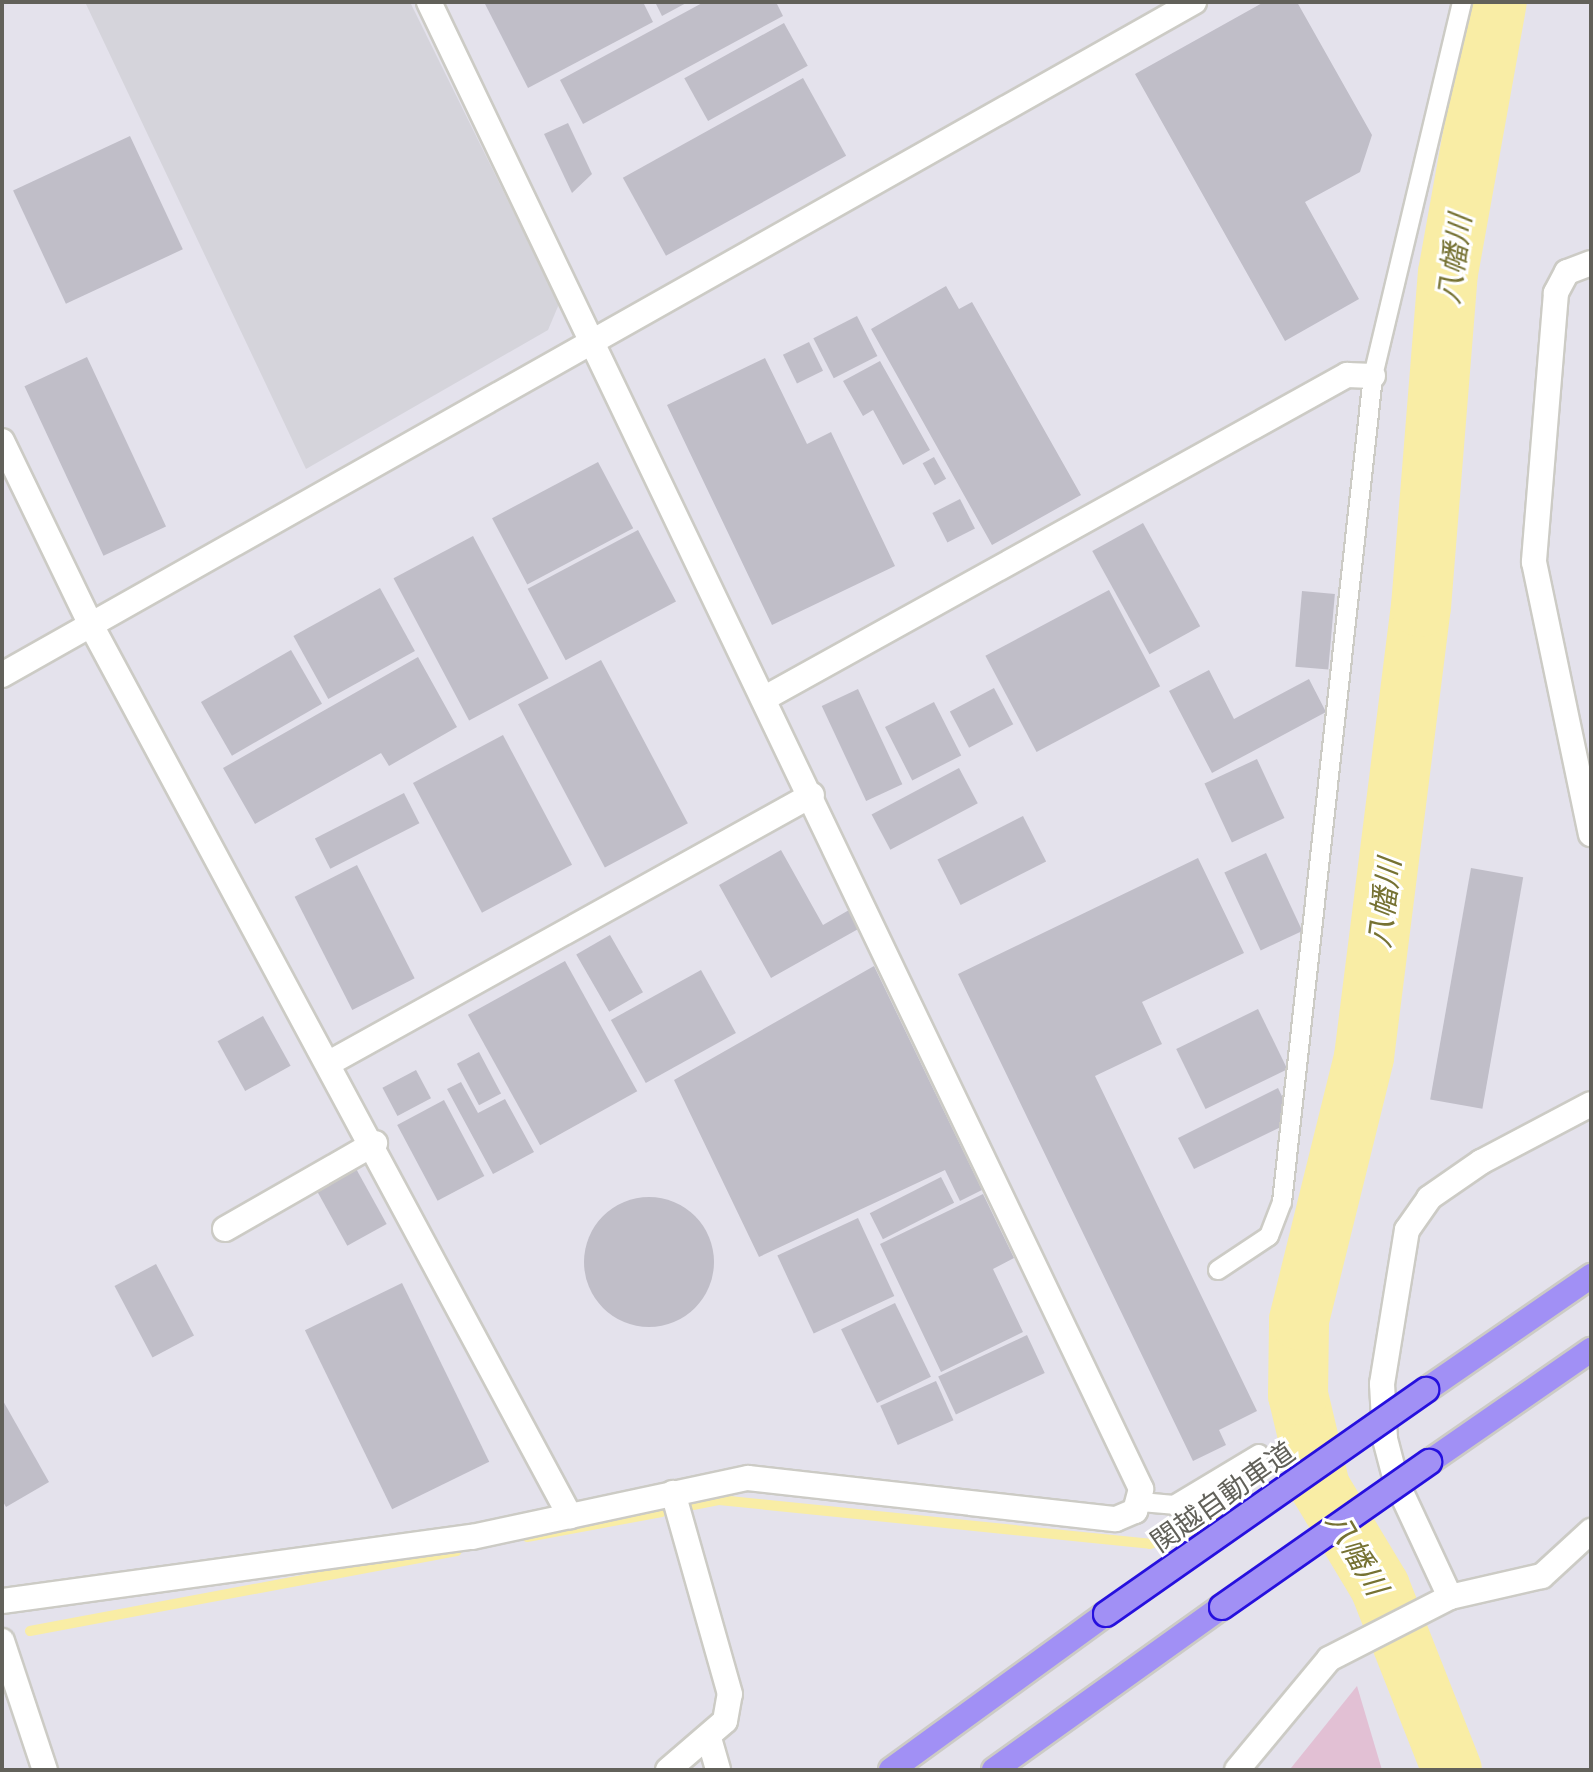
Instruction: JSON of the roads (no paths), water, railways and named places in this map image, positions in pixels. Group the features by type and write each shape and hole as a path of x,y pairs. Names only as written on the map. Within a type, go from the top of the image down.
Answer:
{"highway":[{"name":"関越自動車道","path":"891,1770 1106,1614 1591,1276"},
{"path":"994,1770 1591,1350"}],"street":[{"path":"2,1601 472,1537 748,1478 1116,1519 1141,1496 812,795 429,2"},
{"path":"2,675 1194,2"},
{"path":"1591,263 1567,272 1556,293 1534,562 1591,834"},
{"path":"765,698 1347,375 1373,376"},
{"path":"2,441 91,625 375,1143 570,1516"},
{"path":"331,1062 812,795"},
{"path":"1442,1601 1396,1481 1385,1439 1382,1384 1407,1230 1429,1198 1481,1162 1591,1104"},
{"path":"225,1229 375,1143"},
{"path":"668,1770 709,1738 725,1721 730,1694 673,1493"},
{"path":"1237,1770 1271,1737 1317,1668 1366,1638 1442,1601 1542,1576 1591,1531"},
{"path":"2,1641 45,1770"},
{"path":"709,1738 718,1770"}],"lane":[{"path":"1218,1270 1269,1236 1282,1202 1373,376 1462,2"},
{"path":"1141,1496 1174,1505 1259,1454"}],"waterway":[{"name":"八幡川","path":"1452,1770 1380,1587 1320,1487 1298,1395 1299,1320 1364,1057 1421,607 1448,273 1497,2"},
{"path":"1285,1499 1320,1487"},
{"path":"693,1505 719,1500 1150,1544 1228,1518"},
{"path":"527,1537 662,1512"},
{"path":"30,1631 457,1551"}]}
